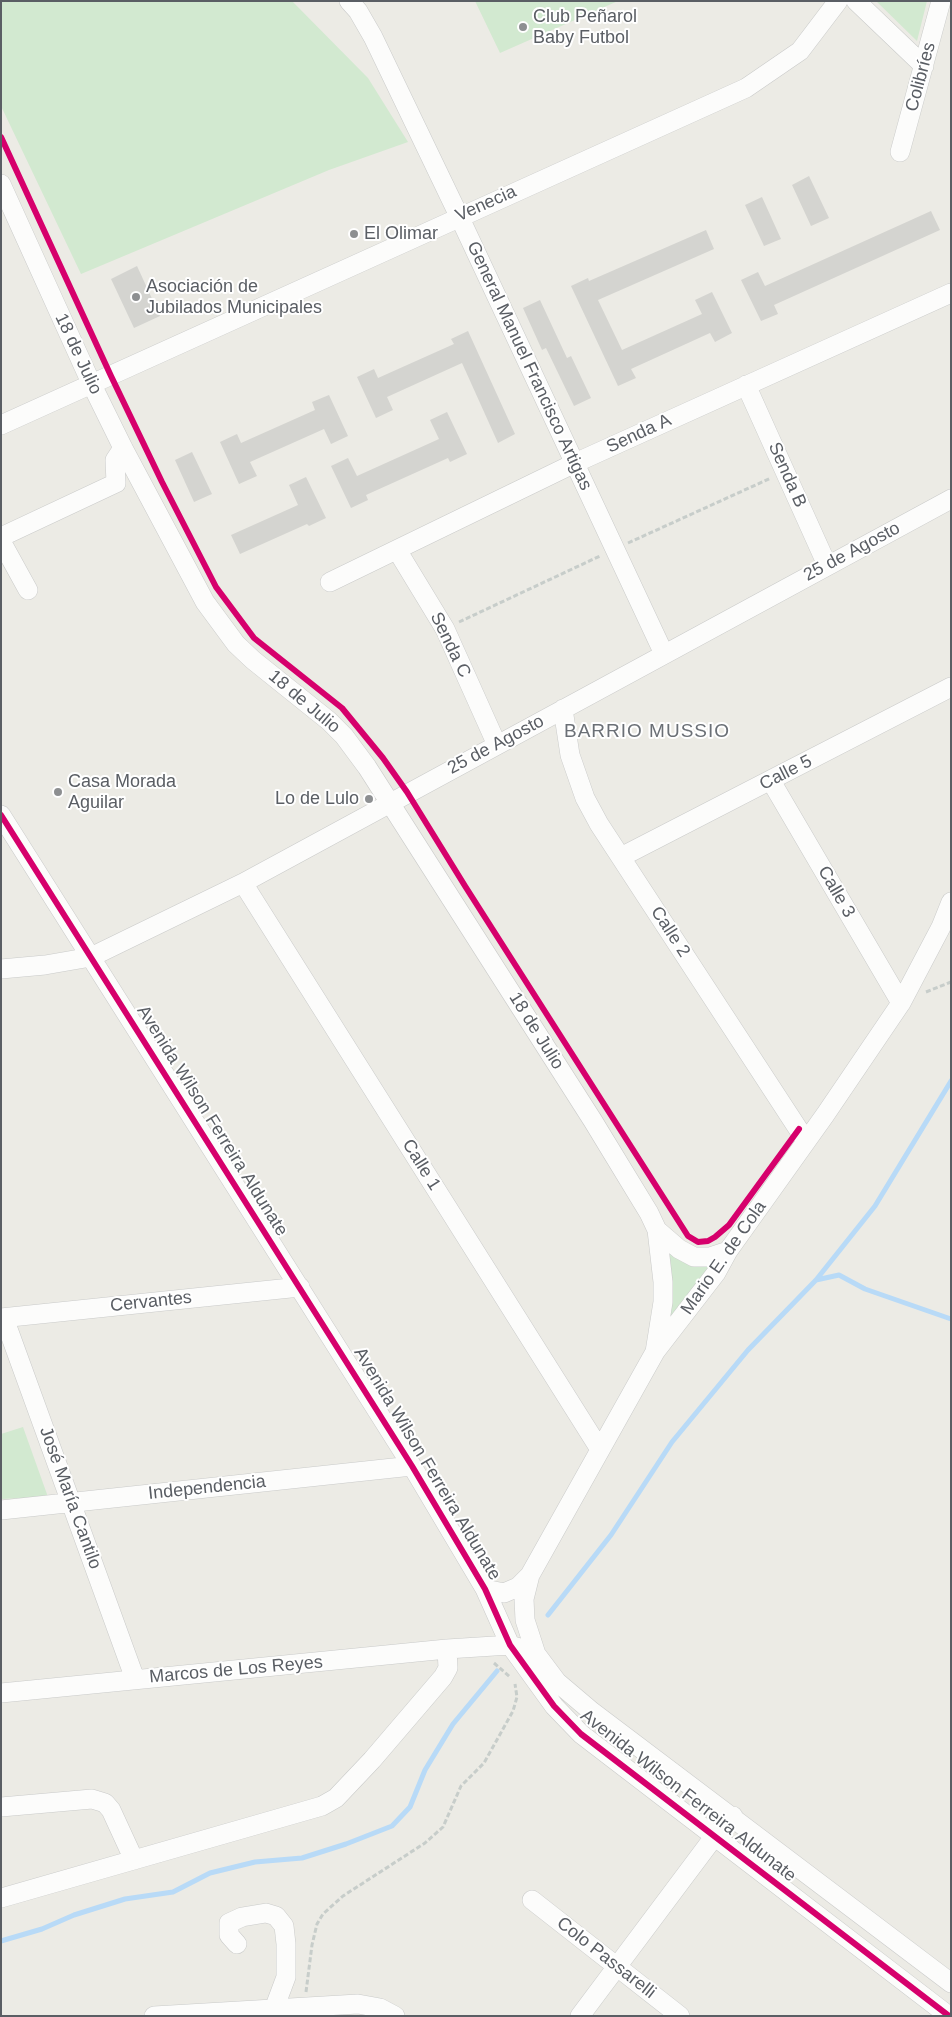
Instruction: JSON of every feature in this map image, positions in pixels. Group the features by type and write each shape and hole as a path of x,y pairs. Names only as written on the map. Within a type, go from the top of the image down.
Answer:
{"street":[{"name":"General Manuel Francisco Artigas","path":"349,1 358,11 373,38 459,216 664,654"},
{"name":"Venecia","path":"1,425 459,216 746,88 800,51 838,1"},
{"path":"856,1 924,66"},
{"name":"Colibríes","path":"900,152 941,1"},
{"name":"18 de Julio","path":"1,184 92,385 123,448 196,586 218,621 236,644 253,660 329,720 368,766 649,1213 657,1230 663,1282 663,1302 655,1352"},
{"name":"Senda A","path":"330,582 575,463 951,293"},
{"name":"Senda B","path":"746,385 827,564"},
{"path":"1,538 14,530 116,483 115,460 123,448"},
{"name":"25 de Agosto","path":"1,969 45,965 91,957 243,883 951,498"},
{"path":"1,541 28,590"},
{"name":"Senda C","path":"397,550 445,629 496,745"},
{"name":"Calle 5","path":"621,857 951,687"},
{"name":"Calle 2","path":"563,709 570,755 585,798 599,824 806,1141"},
{"name":"Calle 3","path":"771,781 901,1003"},
{"name":"Avenida Wilson Ferreira Aldunate","path":"1,815 412,1466 485,1589 510,1645 560,1713 581,1734 949,2016"},
{"name":"Calle 1","path":"243,883 600,1448"},
{"name":"Mario E. de Cola","path":"485,1589 504,1593 518,1587 530,1575 655,1352 716,1273 728,1252 901,1003 941,927 951,902"},
{"name":"18 de Julio","path":"657,1230 679,1250 694,1257 710,1257 728,1252"},
{"name":"Cervantes","path":"3,1318 300,1287"},
{"name":"José María Cantilo","path":"3,1318 135,1679"},
{"name":"Independencia","path":"1,1510 412,1466"},
{"name":"Avenida Wilson Ferreira Aldunate","path":"530,1575 524,1599 525,1620 536,1654 557,1682 590,1710 948,1975"},
{"name":"Marcos de Los Reyes","path":"1,1693 510,1645 536,1654"},
{"name":"Marcos de Los Reyes","path":"470,1648 494,1651 516,1664 536,1680"},
{"path":"1,1898 322,1806 336,1798 372,1760 443,1676 448,1668 448,1650"},
{"path":"1,1807 92,1799 105,1803 111,1810 134,1860"},
{"path":"580,2016 714,1837 733,1816"},
{"name":"Colo Passarelli","path":"532,1900 680,2016"},
{"path":"237,1944 229,1935 229,1923 242,1917 266,1913 276,1916 284,1926 286,1977 274,2009"},
{"path":"154,2016 358,2004 380,2008 395,2016"}],"path":[{"path":"304,2007 312,1945 317,1924 324,1914 343,1896 425,1843 442,1827 461,1786 484,1763 513,1711 517,1698 517,1686 511,1677 491,1662"}],"green space":[{"path":"1,1 292,1 368,78 408,142 329,170 81,274 1,106"},
{"name":"Club Peñarol Baby Futbol","path":"475,1 618,1 500,53"},
{"path":"876,1 927,1 917,41"},
{"path":"667,1248 687,1264 698,1267 712,1267 676,1316 668,1319"},
{"path":"23,1427 48,1497 1,1499 1,1434"}],"building":[{"path":"809,176 829,218 811,226 792,185"},
{"path":"762,197 781,239 764,246 745,205"},
{"path":"931,211 940,230 774,305 778,314 761,321 741,280 758,272 765,286"},
{"path":"706,230 714,249 598,300 622,350 702,314 695,300 712,292 732,333 715,342 710,333 631,369 636,378 618,386 571,286 588,278 589,281"},
{"name":"Asociación de Jubilados Municipales","path":"137,266 160,316 134,328 111,279"},
{"path":"540,300 567,358 571,356 591,398 574,406 546,348 542,350 523,308"},
{"path":"468,331 515,434 498,443 462,363 387,397 393,410 376,418 357,377 374,369 378,378 454,344 451,339"},
{"path":"329,395 348,436 331,444 324,429 250,462 257,476 239,484 220,442 237,434 241,443 315,410 312,402"},
{"path":"447,412 467,454 450,462 448,458 366,495 368,500 351,508 331,466 348,458 357,476 439,439 430,420"},
{"path":"192,452 212,494 194,502 175,460"},
{"path":"306,477 326,518 309,526 307,524 240,554 231,535 298,505 289,485"}],"waterway":[{"path":"816,1280 875,1206 951,1081"},
{"path":"548,1615 611,1535 672,1442 748,1350 816,1280 839,1275 865,1289 951,1319"},
{"path":"1,1941 42,1929 74,1915 125,1899 173,1892 210,1873 255,1862 302,1858 346,1844 392,1826 410,1807 425,1770 453,1724 497,1671"}],"cycle path":[{"path":"1,137 111,376 162,482 216,587 254,638 342,708 383,758 407,792 688,1236 698,1242 708,1241 729,1225 799,1129"},
{"path":"1,815 412,1466 485,1589 510,1645 554,1706 581,1734 949,2016"}],"place":[{"name":"Club Peñarol Baby Futbol","path":"523,27"},
{"name":"El Olimar","path":"354,234"},
{"name":"Asociación de Jubilados Municipales","path":"136,297"},
{"name":"Casa Morada Aguilar","path":"58,792"},
{"name":"Lo de Lulo","path":"369,799"}],"district":[{"name":"BARRIO MUSSIO","path":"647,732"}]}
